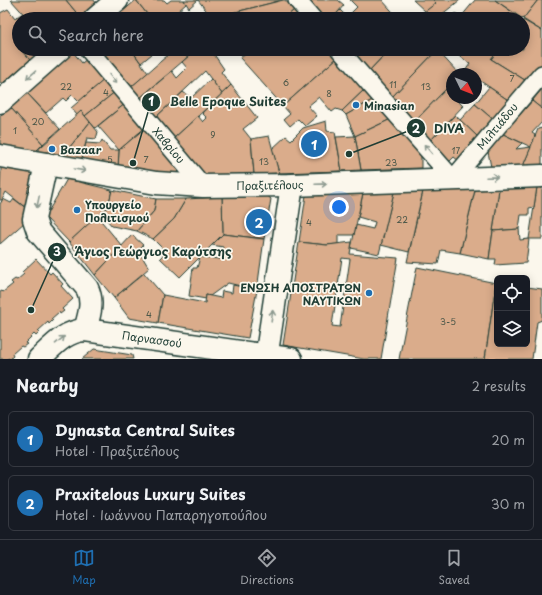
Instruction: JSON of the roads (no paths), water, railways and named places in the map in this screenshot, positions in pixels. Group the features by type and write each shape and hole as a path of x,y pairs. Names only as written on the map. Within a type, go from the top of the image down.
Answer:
{"street":[{"path":"103,12 117,0"},
{"path":"296,0 307,12"},
{"path":"2,97 52,56"},
{"name":"Χαβρίου","path":"94,56 203,186"},
{"path":"345,56 453,179"},
{"name":"Μιλτιάδου","path":"453,179 542,74"},
{"name":"Πραξιτέλους","path":"0,156 156,183 203,186 292,185 542,176"},
{"path":"39,359 64,336 73,332 85,330 90,310 91,298 87,288 38,231 34,223 46,164"},
{"path":"266,357 292,185"},
{"name":"Παρνασσού","path":"85,330 266,357 291,359"}],"place":[{"name":"Minasian","path":"356,105"},
{"name":"Dynasta Central Suites","path":"314,144"},
{"name":"Bazaar","path":"52,149"},
{"name":"DIVA","path":"349,154"},
{"name":"Belle Epoque Suites","path":"133,163"},
{"name":"Υπουργείο Πολιτισμού","path":"77,210"},
{"name":"Praxitelous Luxury Suites","path":"259,222"},
{"name":"ΕΝΩΣΗ ΑΠΟΣΤΡΑΤΩΝ ΝΑΥΤΙΚΩΝ","path":"369,293"},
{"name":"Άγιος Γεώργιος Καρύτσης","path":"31,310"}]}
